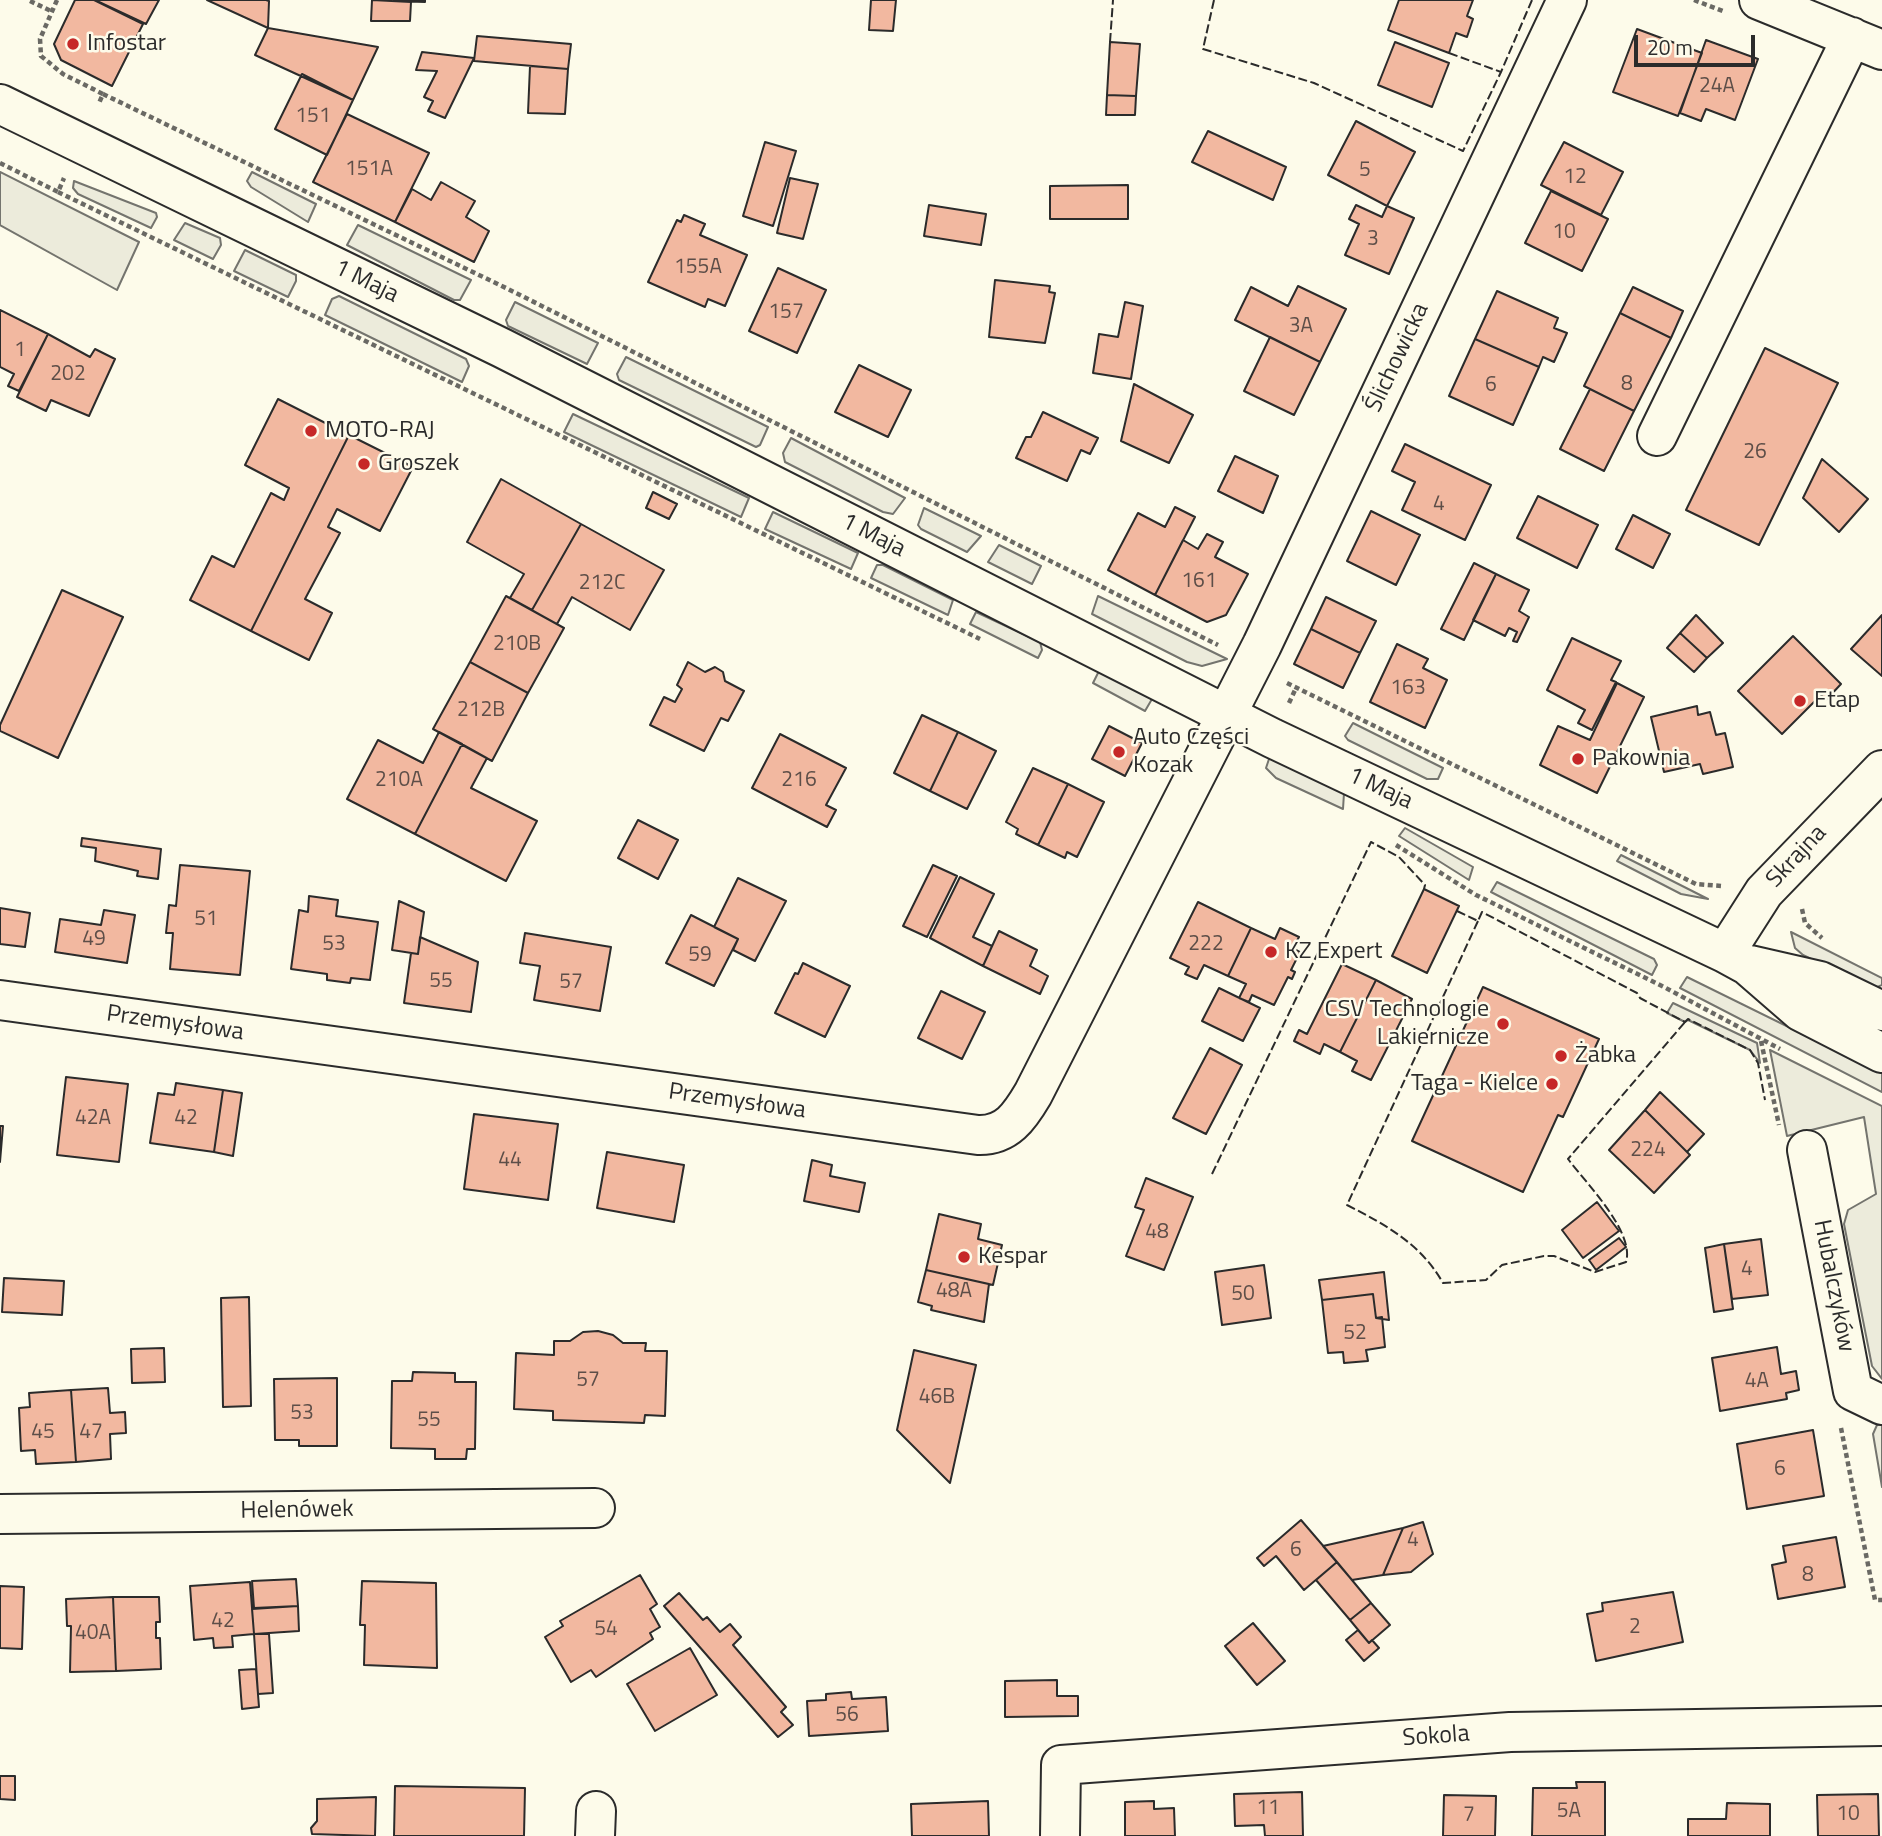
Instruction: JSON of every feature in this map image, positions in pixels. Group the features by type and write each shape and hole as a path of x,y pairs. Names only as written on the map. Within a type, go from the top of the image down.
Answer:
{"street":[{"name":"Ślichowicka","path":"1226,714 1262,645 1567,0"},
{"path":"1657,436 1867,44 1759,0"},
{"name":"1 Maja","path":"0,104 513,354 1226,714 1736,959 1820,981 1882,1012"},
{"name":"Przemysłowa","path":"0,1000 989,1135 1006,1129 1033,1094 1226,714"},
{"name":"Skrajna","path":"1736,959 1764,892 1882,770"},
{"name":"1 Maja","path":"1736,959 1800,1012 1882,1053"},
{"name":"Hubalczyków","path":"1807,1150 1853,1391 1882,1405"},
{"name":"Helenówek","path":"0,1514 595,1508"},
{"name":"Sokola","path":"1060,1836 1061,1765 1510,1732 1882,1726"}],"path":[{"path":"57,0 40,39 41,57 63,74 506,288 1220,646 1226,646"},
{"path":"30,1 51,11"},
{"path":"99,103 103,94"},
{"path":"0,163 981,639"},
{"path":"58,192 66,174"},
{"path":"1296,688 1463,767 1696,884 1714,888 1731,880"},
{"path":"1390,841 1476,895 1664,987 1785,1051"}],"shaded area":[{"path":"0,172 139,242 117,290 0,225"},
{"path":"252,172 316,204 308,222 251,187 247,181"},
{"path":"74,181 156,213 157,217 151,228 78,194 73,188"},
{"path":"185,223 220,238 221,245 213,259 174,240"},
{"path":"358,225 471,280 460,300 454,300 347,245"},
{"path":"245,250 296,275 288,297 234,271"},
{"path":"339,296 466,359 469,366 462,382 325,315 332,299"},
{"path":"515,302 598,343 587,364 508,326 506,320"},
{"path":"626,357 768,427 760,445 756,447 619,380 617,374"},
{"path":"573,414 749,498 741,517 564,432"},
{"path":"791,438 905,498 893,514 883,512 785,462 783,453"},
{"path":"924,508 981,536 967,552 921,529 918,525"},
{"path":"773,512 858,553 851,569 765,529"},
{"path":"999,545 1041,566 1032,584 988,562"},
{"path":"877,565 883,565 953,600 948,615 871,578"},
{"path":"1098,596 1227,659 1202,666 1187,662 1092,614"},
{"path":"976,612 1040,642 1042,650 1038,658 970,624"},
{"path":"1099,671 1152,699 1145,711 1093,683"},
{"path":"1353,723 1443,768 1438,779 1427,779 1348,740 1345,736"},
{"path":"1270,756 1344,793 1343,809 1276,778 1266,768"},
{"path":"1405,828 1473,867 1469,880 1399,836"},
{"path":"1621,855 1708,899 1681,894 1617,861"},
{"path":"1497,882 1654,959 1657,965 1652,975 1491,892"},
{"path":"1791,932 1882,978 1882,985 1873,989 1803,955 1795,948"},
{"path":"1687,977 1882,1073 1882,1092 1680,988"},
{"path":"1673,1003 1757,1043 1760,1063 1750,1050 1688,1020 1685,1022 1667,1013"},
{"path":"1770,1050 1882,1106 1882,1379 1872,1366 1844,1224 1848,1210 1876,1194 1864,1117 1787,1136"},
{"path":"1882,1424 1882,1487 1873,1434 1877,1425"}],"building":[{"path":"75,0 94,0 143,24 112,86 61,60 54,44"},
{"path":"95,0 159,0 146,24"},
{"path":"207,0 269,1 268,28"},
{"path":"372,0 411,2 410,21 371,21"},
{"path":"425,0 425,2 394,1"},
{"path":"871,0 896,0 893,31 869,30"},
{"path":"1399,0 1473,0 1467,16 1473,19 1467,37 1456,33 1449,53 1388,30"},
{"path":"268,28 378,47 353,100 255,55"},
{"path":"1637,29 1702,53 1678,116 1613,92"},
{"path":"477,36 571,44 568,69 474,61"},
{"path":"1706,40 1758,59 1735,120 1706,109 1701,121 1680,113"},
{"path":"1110,42 1140,44 1136,96 1107,95"},
{"path":"1395,42 1449,63 1432,107 1378,85"},
{"path":"422,52 474,58 445,118 428,111 433,101 424,97 437,71 416,70"},
{"path":"530,66 568,69 565,114 528,113"},
{"path":"302,74 353,100 327,155 275,129"},
{"path":"1107,95 1136,96 1135,115 1106,115"},
{"path":"347,114 429,153 395,222 313,182"},
{"path":"1356,121 1415,152 1387,206 1328,175"},
{"path":"1208,131 1286,167 1273,200 1192,162"},
{"path":"765,142 796,151 773,226 743,216"},
{"path":"1564,142 1623,172 1601,215 1541,185"},
{"path":"790,178 818,184 803,239 777,233"},
{"path":"441,182 475,201 466,217 489,231 474,262 395,222 412,189 431,200"},
{"path":"1128,185 1128,219 1050,219 1050,186"},
{"path":"1551,191 1608,219 1582,271 1525,243"},
{"path":"929,205 986,214 981,245 924,236"},
{"path":"1356,205 1382,217 1387,206 1414,218 1389,274 1345,255 1359,224 1349,219"},
{"path":"684,215 705,224 700,235 747,255 725,306 708,299 705,307 648,282 677,220 681,222"},
{"path":"778,268 826,290 797,353 749,331"},
{"path":"995,280 1050,286 1049,292 1055,293 1045,343 989,337"},
{"path":"1298,286 1346,309 1320,362 1235,320 1251,287 1288,306"},
{"path":"1633,287 1683,311 1671,338 1620,313"},
{"path":"1497,291 1558,318 1554,328 1567,333 1554,362 1543,357 1539,367 1475,339"},
{"path":"1125,302 1143,306 1131,379 1093,373 1099,334 1118,337"},
{"path":"0,310 48,334 19,391 8,386 14,374 0,367"},
{"path":"1620,313 1671,338 1634,411 1584,386"},
{"path":"48,334 90,357 95,349 115,359 89,416 51,400 46,411 17,397"},
{"path":"1270,337 1320,362 1294,415 1244,391"},
{"path":"1475,339 1539,367 1513,425 1449,396"},
{"path":"1765,348 1838,383 1759,545 1686,510"},
{"path":"859,365 911,390 888,437 835,412"},
{"path":"1134,384 1193,415 1169,463 1121,441"},
{"path":"1590,389 1634,411 1604,471 1560,449"},
{"path":"278,399 349,435 251,631 190,600 212,556 234,567 271,493 284,500 289,488 245,465"},
{"path":"1043,412 1098,438 1090,454 1081,450 1067,481 1016,458 1026,437 1031,437"},
{"path":"349,435 413,467 380,531 337,509 328,527 340,533 305,599 332,613 309,660 251,631"},
{"path":"1405,444 1491,485 1465,540 1402,510 1415,482 1392,471"},
{"path":"1235,456 1278,476 1263,513 1218,491"},
{"path":"1822,459 1868,499 1839,532 1803,498"},
{"path":"501,479 581,524 532,610 510,598 524,574 467,542"},
{"path":"653,492 677,504 669,519 646,508"},
{"path":"1538,496 1598,525 1577,568 1517,538"},
{"path":"1175,507 1195,517 1155,595 1108,570 1138,513 1165,527"},
{"path":"1371,511 1420,535 1396,585 1347,561"},
{"path":"1633,515 1670,534 1653,568 1616,549"},
{"path":"581,524 664,570 630,630 572,597 557,624 532,610"},
{"path":"1207,534 1223,542 1215,557 1248,574 1226,615 1207,622 1155,595 1183,540 1198,549"},
{"path":"1474,563 1496,574 1464,640 1441,629"},
{"path":"1496,574 1529,590 1519,611 1529,617 1517,642 1513,641 1517,632 1509,628 1505,636 1473,620"},
{"path":"62,590 123,617 58,758 0,731 0,725"},
{"path":"506,596 564,628 528,693 470,662"},
{"path":"1326,597 1376,621 1360,653 1311,629"},
{"path":"1696,615 1723,643 1707,658 1680,633"},
{"path":"1882,615 1882,676 1851,649"},
{"path":"1311,629 1360,653 1343,688 1294,664"},
{"path":"1680,633 1707,658 1694,672 1667,648"},
{"path":"1793,636 1841,684 1826,700 1821,695 1782,734 1738,691"},
{"path":"1572,638 1621,661 1611,680 1616,682 1592,730 1578,723 1585,710 1547,690"},
{"path":"1397,644 1428,659 1423,668 1447,680 1425,728 1370,702"},
{"path":"470,662 528,693 492,761 433,729"},
{"path":"688,662 705,672 715,667 723,672 725,681 744,691 728,721 721,718 704,751 650,725 664,697 675,702 682,689 677,685"},
{"path":"1617,683 1644,697 1597,793 1540,765 1558,726 1590,740"},
{"path":"1697,706 1698,715 1710,712 1716,735 1725,733 1733,767 1703,774 1700,764 1664,772 1651,717"},
{"path":"922,715 958,732 930,791 894,773"},
{"path":"1109,726 1142,743 1125,776 1092,759"},
{"path":"439,732 462,744 415,834 347,799 378,740 423,763"},
{"path":"958,732 996,751 967,809 930,791"},
{"path":"780,734 846,768 826,805 836,810 827,827 752,788"},
{"path":"462,744 487,758 471,788 537,821 506,881 415,834"},
{"path":"1033,768 1068,784 1038,845 1016,834 1018,829 1006,822"},
{"path":"1068,784 1104,802 1077,857 1067,852 1065,858 1038,845"},
{"path":"638,820 678,840 658,879 618,858"},
{"path":"82,838 161,849 158,879 137,876 138,871 95,861 96,848 81,846"},
{"path":"180,865 250,871 240,975 170,969 173,933 166,933 169,905 176,906"},
{"path":"933,865 957,876 927,937 903,926"},
{"path":"960,877 994,894 973,937 992,946 983,966 930,938"},
{"path":"738,878 786,901 755,961 733,950 738,939 714,927"},
{"path":"1424,889 1459,906 1427,973 1392,956"},
{"path":"309,896 338,900 336,916 378,922 370,980 351,978 350,983 327,980 327,974 291,969 299,910 308,912"},
{"path":"399,901 424,912 418,954 392,950"},
{"path":"1198,902 1251,928 1228,976 1204,965 1197,979 1185,974 1189,967 1170,958"},
{"path":"0,908 30,913 25,947 0,944"},
{"path":"104,910 135,915 127,963 55,952 60,919 101,925"},
{"path":"691,915 738,939 714,986 666,963"},
{"path":"1251,928 1275,939 1280,928 1299,937 1293,948 1300,952 1291,970 1295,972 1292,979 1288,977 1274,1005 1252,995 1249,1002 1239,998 1246,984 1228,976"},
{"path":"999,931 1037,950 1030,966 1048,976 1040,994 983,966"},
{"path":"525,933 611,947 600,1011 534,1000 540,966 520,963"},
{"path":"420,937 478,962 471,1012 404,1003 411,953 418,954"},
{"path":"803,963 850,986 825,1037 775,1013"},
{"path":"1342,964 1376,980 1340,1052 1324,1044 1320,1054 1294,1041 1299,1030 1307,1034"},
{"path":"1376,980 1412,999 1371,1080 1352,1071 1357,1061 1340,1052"},
{"path":"1483,987 1599,1039 1563,1117 1558,1115 1523,1192 1412,1141"},
{"path":"1219,988 1260,1008 1243,1041 1202,1021"},
{"path":"941,991 985,1012 962,1059 918,1038"},
{"path":"1210,1048 1242,1065 1206,1134 1173,1118"},
{"path":"66,1077 128,1084 119,1162 57,1155"},
{"path":"176,1083 223,1090 214,1152 150,1143 158,1093 174,1095"},
{"path":"223,1090 242,1093 233,1156 214,1152"},
{"path":"1660,1092 1704,1134 1687,1152 1645,1110"},
{"path":"1645,1110 1690,1155 1654,1193 1609,1150"},
{"path":"474,1114 558,1124 548,1200 464,1189"},
{"path":"0,1126 3,1126 0,1162"},
{"path":"607,1152 684,1165 674,1222 597,1208"},
{"path":"812,1160 832,1165 830,1176 865,1183 859,1212 804,1201"},
{"path":"1146,1178 1193,1197 1164,1270 1126,1256 1144,1210 1135,1207"},
{"path":"1597,1202 1619,1231 1583,1258 1562,1230"},
{"name":"Kespar","path":"939,1214 981,1224 978,1239 1002,1245 993,1285 926,1270"},
{"path":"1619,1238 1626,1247 1596,1270 1589,1260"},
{"path":"1761,1239 1768,1295 1732,1299 1724,1244"},
{"path":"1724,1244 1733,1309 1714,1312 1705,1248"},
{"path":"1264,1265 1271,1318 1222,1325 1215,1272"},
{"path":"926,1270 989,1284 984,1322 931,1310 932,1306 918,1302"},
{"path":"1384,1272 1389,1320 1376,1318 1373,1294 1322,1300 1319,1280"},
{"path":"4,1278 64,1281 62,1315 2,1312"},
{"path":"1373,1294 1376,1318 1382,1317 1385,1347 1366,1350 1368,1361 1344,1363 1343,1352 1328,1353 1322,1300"},
{"path":"249,1297 251,1406 223,1407 221,1298"},
{"path":"598,1331 613,1335 623,1343 646,1343 645,1351 667,1351 665,1416 645,1415 644,1423 553,1420 553,1411 514,1409 516,1353 554,1355 554,1341 570,1341 583,1332"},
{"path":"1777,1347 1781,1374 1796,1371 1799,1390 1786,1393 1787,1399 1720,1411 1712,1358"},
{"path":"164,1348 165,1382 132,1383 131,1349"},
{"path":"914,1350 976,1365 950,1483 897,1430"},
{"path":"413,1372 455,1373 455,1382 476,1382 475,1449 467,1449 466,1459 435,1459 435,1449 391,1448 392,1381 412,1381"},
{"path":"337,1378 337,1446 299,1446 299,1440 275,1440 274,1379"},
{"path":"108,1388 110,1413 125,1412 126,1433 110,1434 111,1459 76,1462 71,1390"},
{"path":"71,1390 76,1462 36,1464 35,1450 21,1451 19,1408 30,1407 29,1393"},
{"path":"1813,1430 1824,1496 1747,1509 1737,1444"},
{"path":"1301,1520 1337,1562 1304,1590 1276,1556 1264,1566 1257,1558"},
{"path":"1423,1522 1433,1554 1411,1572 1383,1575 1403,1528"},
{"path":"1403,1528 1383,1575 1352,1580 1323,1546"},
{"path":"1836,1537 1845,1587 1778,1599 1772,1565 1786,1562 1783,1546"},
{"path":"1337,1562 1371,1603 1350,1620 1316,1580"},
{"path":"640,1575 657,1604 650,1609 660,1627 650,1633 653,1639 596,1677 591,1670 571,1682 545,1637 563,1626 560,1621"},
{"path":"296,1579 298,1606 254,1608 252,1581"},
{"path":"362,1581 436,1583 437,1668 364,1665 365,1625 360,1625"},
{"path":"250,1582 254,1634 232,1636 233,1647 214,1648 213,1638 194,1640 190,1586"},
{"path":"0,1586 24,1587 22,1649 0,1648"},
{"path":"1673,1592 1683,1642 1596,1661 1587,1614 1603,1611 1602,1603"},
{"path":"679,1593 703,1620 707,1617 720,1632 730,1624 741,1637 733,1645 786,1707 781,1712 793,1725 778,1737 664,1606"},
{"path":"113,1597 159,1597 160,1622 156,1622 156,1638 160,1638 161,1669 116,1671"},
{"path":"113,1597 116,1671 70,1672 71,1626 67,1626 66,1599"},
{"path":"1371,1603 1390,1625 1369,1643 1350,1620"},
{"path":"298,1606 299,1631 254,1634 252,1609"},
{"path":"1253,1623 1285,1661 1257,1685 1225,1646"},
{"path":"1358,1630 1369,1643 1372,1640 1379,1648 1364,1661 1346,1640"},
{"path":"254,1634 269,1634 273,1693 258,1694"},
{"path":"690,1648 717,1695 655,1731 627,1684"},
{"path":"256,1669 259,1707 242,1709 239,1670"},
{"path":"1057,1680 1057,1696 1078,1696 1078,1716 1005,1717 1005,1681"},
{"path":"851,1692 852,1699 886,1697 888,1731 809,1736 807,1701 826,1700 826,1694"},
{"path":"0,1776 15,1776 15,1800 0,1799"},
{"path":"1576,1782 1605,1782 1605,1836 1532,1836 1533,1788 1577,1788"},
{"path":"395,1786 525,1788 524,1836 394,1836"},
{"path":"1302,1792 1303,1836 1265,1836 1264,1825 1235,1826 1234,1794"},
{"path":"1878,1794 1879,1836 1818,1836 1817,1795"},
{"path":"1444,1795 1496,1796 1495,1836 1443,1836"},
{"path":"376,1797 375,1836 312,1834 311,1828 317,1821 317,1799"},
{"path":"988,1801 989,1836 912,1836 911,1804"},
{"path":"1154,1801 1154,1809 1174,1808 1175,1836 1125,1836 1125,1802"},
{"path":"1727,1803 1770,1804 1770,1836 1688,1836 1688,1819 1726,1819"}],"fence":[{"path":"1110,42 1113,0"},
{"path":"1214,0 1203,49 1314,83 1463,151 1501,72"},
{"path":"1449,53 1501,72 1532,0"},
{"path":"1212,1174 1371,842 1399,857 1425,885 1424,889"},
{"path":"1457,911 1478,921 1482,912 1637,993 1640,998 1685,1022 1688,1019 1750,1050 1758,1063 1765,1100"},
{"path":"1478,921 1347,1205 1389,1228 1413,1246 1443,1283 1486,1280 1502,1265 1544,1256 1554,1256 1595,1272 1626,1262 1627,1250 1616,1223 1597,1194 1568,1159 1685,1022"}],"place":[{"name":"Infostar","path":"73,44"},
{"name":"MOTO-RAJ","path":"311,431"},
{"name":"Groszek","path":"364,464"},
{"name":"Etap","path":"1800,701"},
{"name":"Auto Części Kozak","path":"1119,752"},
{"name":"Pakownia","path":"1578,759"},
{"name":"KZ Expert","path":"1271,952"},
{"name":"CSV Technologie Lakiernicze","path":"1503,1024"},
{"name":"Żabka","path":"1561,1056"},
{"name":"Taga - Kielce","path":"1552,1084"},
{"name":"Kespar","path":"964,1257"}]}
